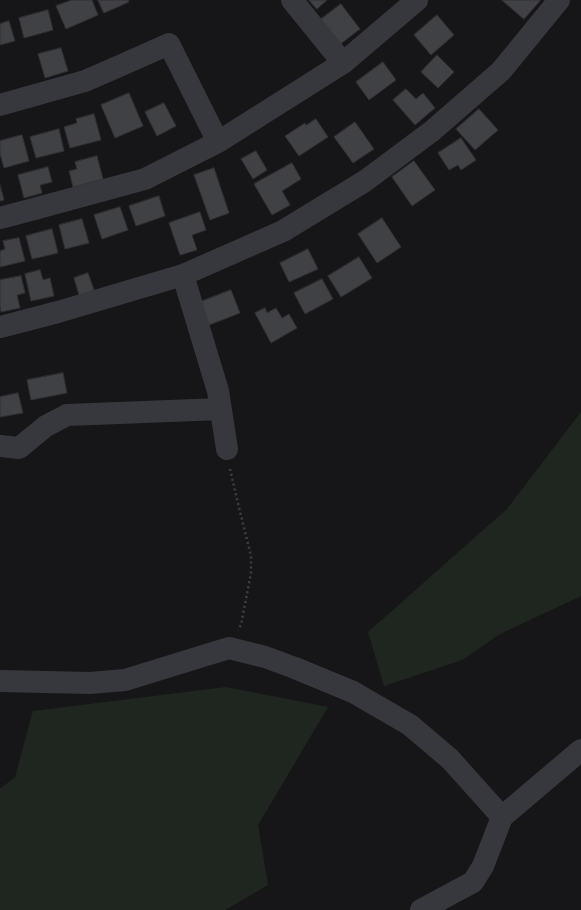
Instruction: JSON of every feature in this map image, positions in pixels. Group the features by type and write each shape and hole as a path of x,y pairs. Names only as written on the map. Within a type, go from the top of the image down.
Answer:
{"street":[{"path":"292,0 343,63"},
{"path":"0,218 34,210 145,178 218,142 343,63 417,0"},
{"path":"0,327 65,310 183,275 283,231 365,181 432,131 501,71 559,0"},
{"path":"0,105 85,81 169,44 218,142"},
{"path":"183,275 218,391 227,449"},
{"path":"0,446 20,448 46,426 67,415 221,409"},
{"path":"0,681 90,683 124,680 229,648 295,668 353,692 410,725 450,759 502,817"},
{"path":"421,910 473,882 483,866 502,817 581,750"}],"path":[{"path":"227,449 234,491 251,556 251,573 241,625 229,648"}],"shaded area":[{"path":"581,412 581,596 500,634 462,660 384,686 368,632 507,509"},
{"path":"226,687 328,707 258,825 268,885 225,910 0,910 0,789 15,777 33,711"}],"building":[{"path":"72,0 92,0 98,15 66,29 56,6"},
{"path":"98,0 128,0 129,2 104,13"},
{"path":"309,0 327,0 317,9"},
{"path":"502,0 540,0 540,1 524,19"},
{"path":"341,4 360,29 339,45 320,20"},
{"path":"48,10 53,30 24,38 19,18"},
{"path":"437,15 454,35 431,55 414,35"},
{"path":"9,21 15,41 0,45 0,24"},
{"path":"61,48 68,71 45,78 38,54"},
{"path":"437,55 454,72 438,88 421,72"},
{"path":"383,62 396,80 369,100 356,82"},
{"path":"406,89 416,99 423,93 435,108 415,125 393,100"},
{"path":"129,93 143,126 115,138 101,105"},
{"path":"164,103 176,126 157,136 145,112"},
{"path":"479,109 498,130 475,150 456,129"},
{"path":"94,114 101,140 70,148 64,127 77,123 76,119"},
{"path":"316,119 328,137 299,156 285,136 305,123 306,125"},
{"path":"355,122 374,149 353,163 334,137"},
{"path":"59,129 64,151 36,158 30,137"},
{"path":"22,135 29,161 4,168 0,154 0,141"},
{"path":"461,138 476,160 461,170 458,165 449,170 438,153"},
{"path":"256,151 267,170 253,179 241,159"},
{"path":"97,156 103,179 73,187 69,171 77,169 75,162"},
{"path":"414,161 435,190 412,206 392,177"},
{"path":"292,163 301,179 282,191 290,205 272,215 254,184"},
{"path":"48,167 52,182 40,185 42,193 24,198 18,175"},
{"path":"214,168 229,213 210,220 194,175"},
{"path":"0,185 4,200 0,201"},
{"path":"159,196 165,216 136,226 129,206"},
{"path":"120,207 128,230 102,239 94,215"},
{"path":"200,212 206,230 192,235 197,250 180,255 169,223"},
{"path":"382,218 401,247 377,263 358,234"},
{"path":"82,219 89,243 65,249 59,225"},
{"path":"52,229 58,253 32,259 26,236"},
{"path":"19,238 25,261 0,267 0,251 5,249 3,241"},
{"path":"308,249 318,269 289,282 280,263"},
{"path":"359,257 372,278 341,297 328,276"},
{"path":"40,270 43,280 50,278 54,296 31,301 25,274"},
{"path":"88,273 94,290 79,295 74,278"},
{"path":"21,276 25,293 17,295 20,308 1,312 0,280"},
{"path":"322,279 333,299 305,314 294,293"},
{"path":"231,290 240,313 209,325 200,302"},
{"path":"265,308 267,313 276,308 282,318 289,314 297,328 271,343 255,313"},
{"path":"63,373 67,393 31,400 27,380"},
{"path":"18,393 23,413 0,417 0,397"}]}
